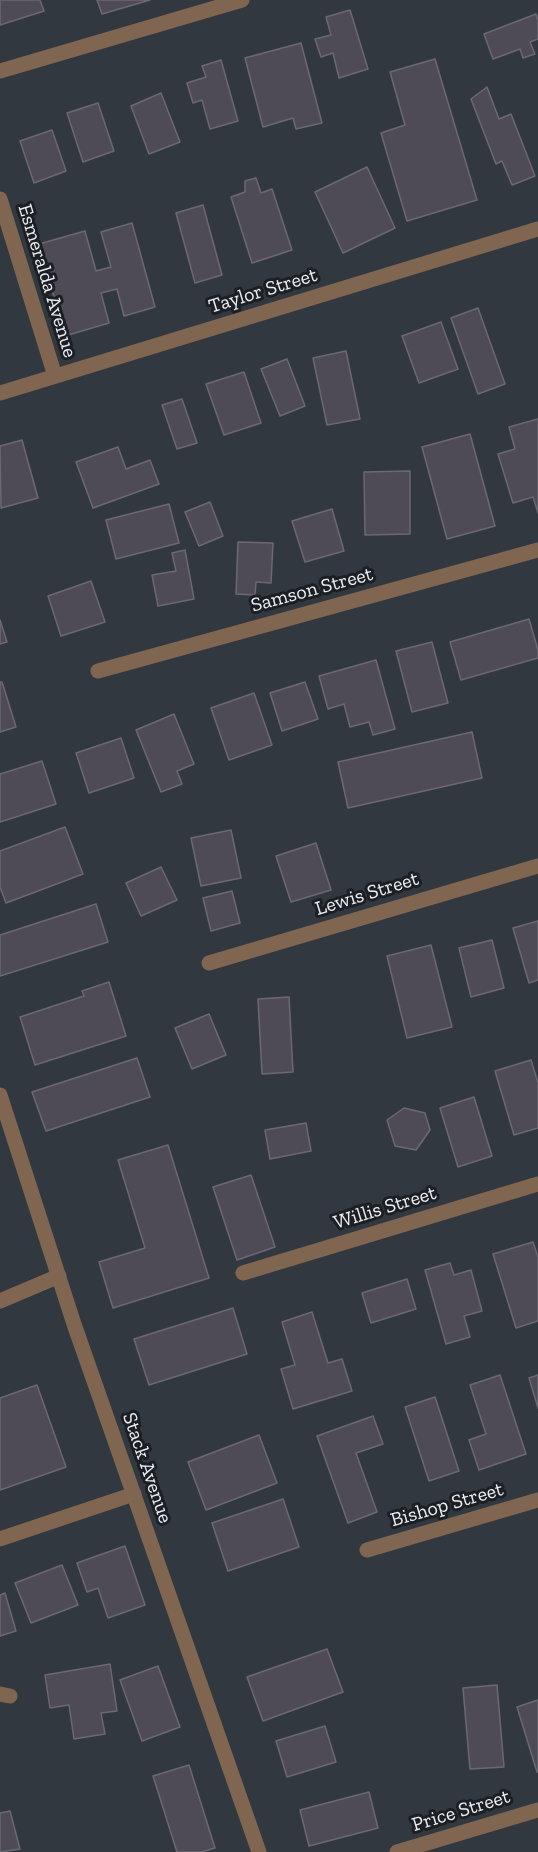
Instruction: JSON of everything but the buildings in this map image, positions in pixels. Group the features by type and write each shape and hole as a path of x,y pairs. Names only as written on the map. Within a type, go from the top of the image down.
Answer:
{"street":[{"path":"0,71 242,0"},
{"name":"Esmeralda Avenue","path":"0,199 55,376"},
{"name":"Taylor Street","path":"0,393 538,229"},
{"name":"Samson Street","path":"98,671 538,550"},
{"name":"Lewis Street","path":"209,963 538,866"},
{"name":"Stack Avenue","path":"0,1095 59,1276 259,1852"},
{"name":"Willis Street","path":"243,1273 538,1184"},
{"path":"0,1301 59,1276"},
{"path":"0,1539 134,1494"},
{"name":"Bishop Street","path":"367,1550 538,1500"},
{"name":"Price Street","path":"397,1852 538,1810"}]}
